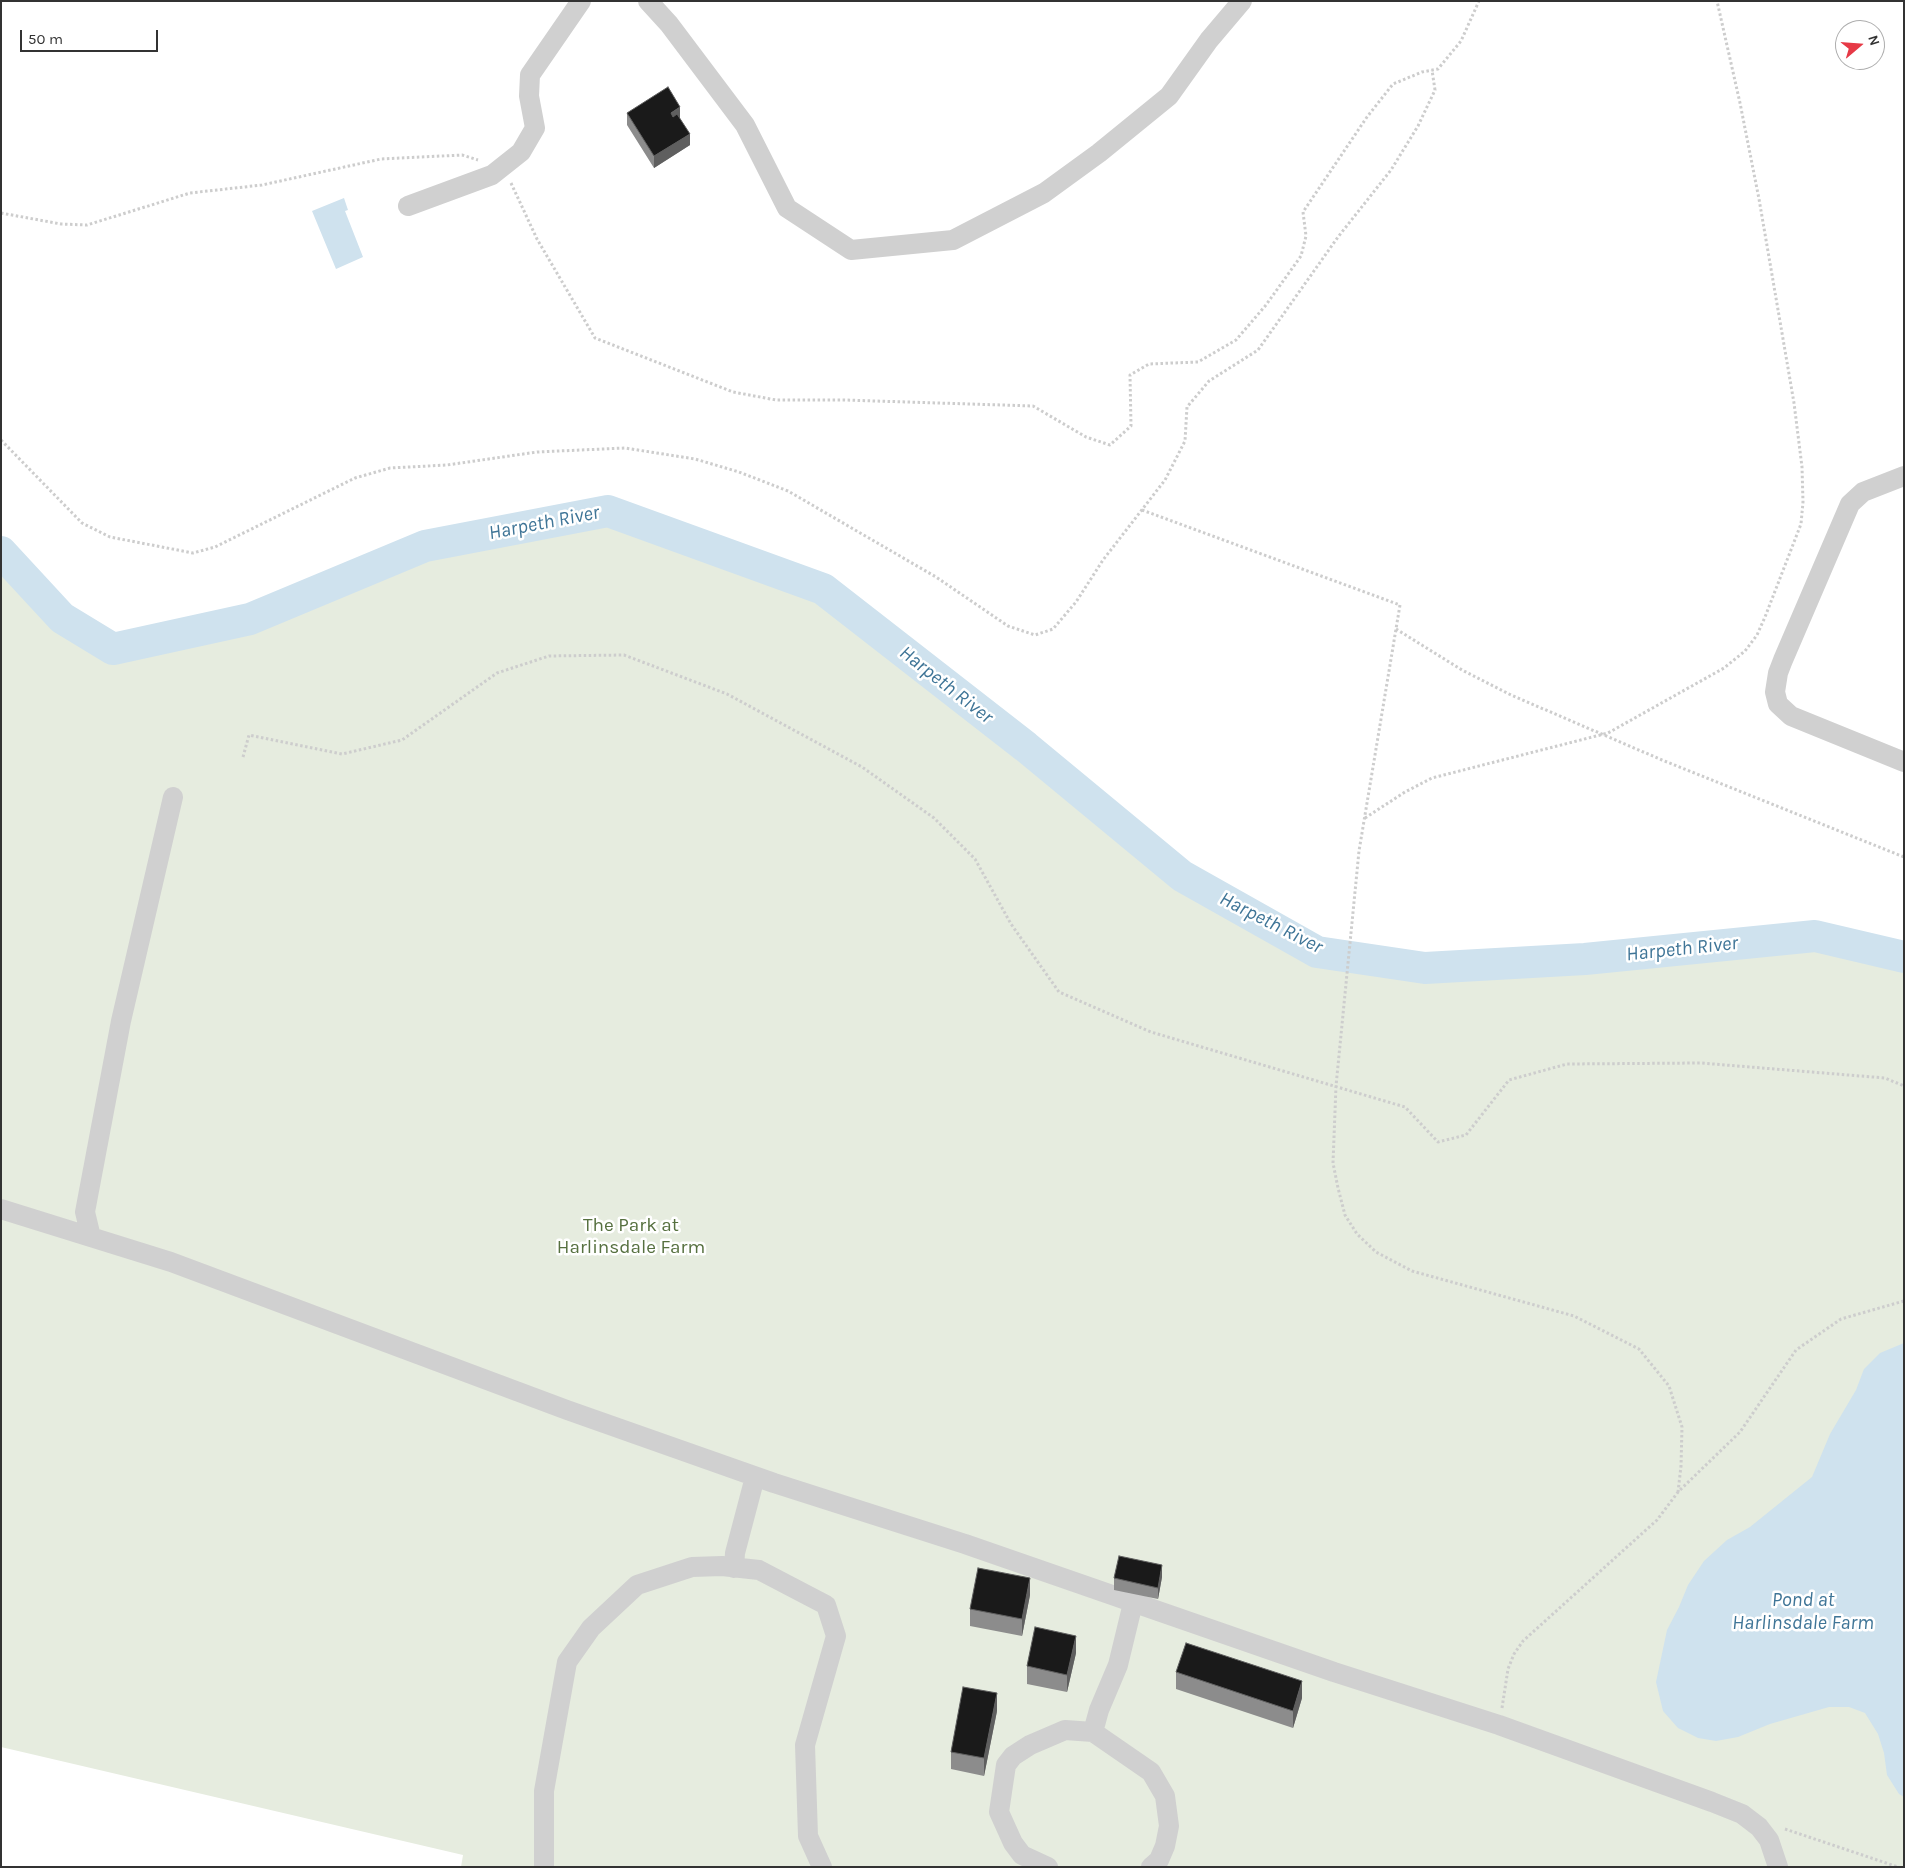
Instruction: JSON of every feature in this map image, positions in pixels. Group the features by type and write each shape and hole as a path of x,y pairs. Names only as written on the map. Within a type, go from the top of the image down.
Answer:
{"street":[{"path":"408,206 492,175 521,152 536,128 529,96 530,75 581,1"},
{"path":"648,1 669,24 745,125 787,208 851,250 953,240 1044,193 1169,96 1209,40 1242,1"},
{"path":"1904,476 1863,492 1850,504 1783,660 1778,673 1775,692 1778,704 1791,716 1904,762"},
{"path":"91,1237 85,1212 117,1040 173,797"},
{"path":"1,1209 171,1262 558,1407 755,1477 965,1544 1334,1672 1499,1725 1712,1802 1742,1814 1760,1827 1769,1840 1778,1867"},
{"path":"734,1568 735,1553 755,1477"},
{"path":"544,1867 544,1791 567,1662 591,1628 637,1585 692,1567 759,1570 826,1605 836,1636 806,1745 808,1836 822,1867"},
{"path":"1093,1732 1099,1710 1118,1664 1133,1603"},
{"path":"1048,1867 1022,1855 1013,1843 999,1812 1006,1764 1013,1756 1030,1745 1065,1730 1093,1732 1151,1772 1165,1796 1168,1826 1165,1846 1159,1860 1151,1867"}],"path":[{"path":"1,213 61,224 87,225 190,193 262,185 381,159 462,155 503,167 537,239 595,338 733,392 776,400 844,400 1033,406 1086,437 1110,444 1131,426 1130,376 1150,364 1198,362 1236,340 1266,305 1301,256 1306,236 1303,212 1367,116 1393,84 1422,72 1438,69 1461,41 1479,1"},
{"path":"1364,818 1405,792 1432,778 1602,734 1724,668 1745,650 1757,636 1801,524 1803,502 1802,467 1794,403 1753,170 1717,1"},
{"path":"1,440 82,523 110,537 193,553 215,547 355,478 390,468 447,465 537,452 625,448 695,459 739,472 788,491 936,577 1008,626 1035,635 1053,629 1076,602 1103,560 1165,480 1185,440 1187,407 1209,381 1258,350 1338,237 1391,170 1418,126 1435,90 1432,70"},
{"path":"1142,510 1400,605 1359,851 1336,1086 1333,1162 1345,1215 1357,1234 1376,1252 1412,1271 1574,1316 1639,1349 1669,1386 1682,1427 1678,1492"},
{"path":"1396,629 1462,670 1511,695 1904,857"},
{"path":"243,757 249,735 342,754 402,740 498,673 549,656 624,655 727,694 862,767 934,818 975,859 1011,924 1059,992 1151,1032 1405,1107 1438,1142 1466,1135 1509,1080 1567,1064 1701,1063 1885,1078 1904,1086"},
{"path":"1499,1725 1508,1668 1514,1654 1523,1641 1657,1520 1678,1492 1740,1432 1796,1350 1841,1319 1904,1301"},
{"path":"1760,1827 1789,1830 1898,1867"}],"green space":[{"name":"The Park at Harlinsdale Farm","path":"608,511 823,589 1026,747 1182,876 1317,952 1425,968 1585,959 1815,936 1904,957 1904,1867 461,1867 463,1855 1,1747 1,552 62,618 113,649 250,619 425,546"}],"water":[{"path":"344,198 348,210 345,211 363,257 336,269 312,211"},
{"name":"Pond at Harlinsdale Farm","path":"1904,1343 1904,1797 1899,1794 1887,1775 1884,1753 1878,1734 1865,1713 1849,1707 1829,1707 1770,1724 1738,1737 1716,1741 1698,1738 1678,1728 1663,1711 1656,1682 1667,1630 1688,1585 1704,1561 1727,1540 1750,1527 1812,1477 1830,1434 1856,1390 1864,1369 1880,1353"}],"building":[{"path":"668,87 680,107 671,113 673,117 677,114 690,134 654,156 627,113"},
{"path":"1119,1556 1162,1565 1158,1588 1114,1578"},
{"path":"978,1568 1030,1578 1022,1619 970,1609"},
{"path":"1035,1627 1076,1636 1067,1675 1027,1666"},
{"path":"1186,1643 1302,1681 1293,1711 1176,1672"},
{"path":"963,1687 997,1693 984,1758 951,1752"}],"waterway":[{"name":"Harpeth River","path":"1,552 62,618 113,649 250,619 425,546 608,511 823,589 1026,747 1182,876 1317,952 1425,968 1585,959 1815,936 1904,957"}]}
